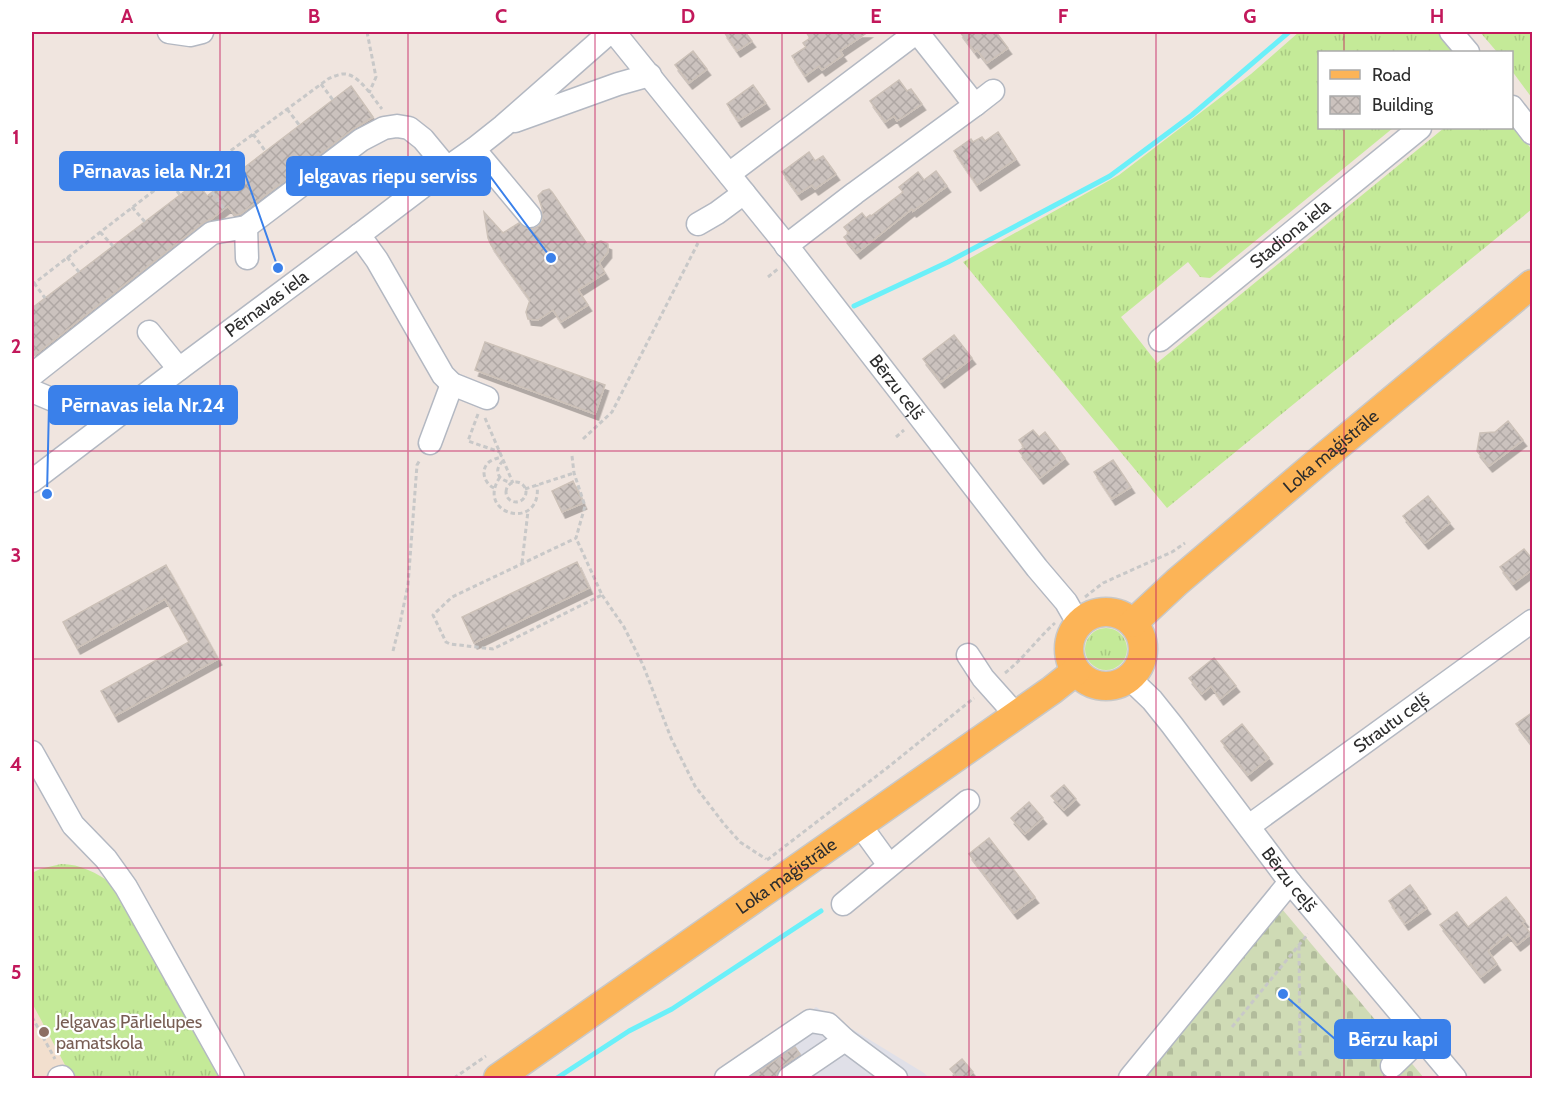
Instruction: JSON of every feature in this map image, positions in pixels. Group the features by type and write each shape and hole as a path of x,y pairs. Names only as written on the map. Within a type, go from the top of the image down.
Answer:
{"main road":[{"name":"Loka maģistrāle","path":"1133,623 1177,582 1309,470 1533,284"},
{"path":"1071,611 1088,615 1099,611 1112,611 1124,615 1133,623 1140,633 1143,645 1138,669 1119,685 1095,685 1084,680 1070,660 1068,647 1071,634 1071,611"},
{"name":"Loka maģistrāle","path":"495,1065 860,825 1016,716 1076,671"}],"street":[{"path":"169,32 190,35 202,32"},
{"name":"Bērzu ceļš","path":"612,32 650,75 729,174 1071,611"},
{"name":"Pērnavas iela","path":"32,481 474,149 612,32"},
{"path":"729,174 917,32 975,105"},
{"path":"1451,32 1467,51"},
{"path":"503,126 618,84 650,75"},
{"path":"786,246 993,91"},
{"path":"1513,107 1533,133"},
{"path":"32,375 212,233 242,228 361,140 384,128 398,126 409,129 423,139 447,168"},
{"name":"Stadiona iela","path":"1160,340 1419,129"},
{"path":"474,149 530,216"},
{"path":"708,219 744,193"},
{"path":"242,228 247,258"},
{"path":"359,235 443,375 452,384 483,401"},
{"path":"149,332 179,369"},
{"path":"430,443 452,384"},
{"path":"32,391 58,402"},
{"name":"Strautu ceļš","path":"1249,826 1533,621"},
{"path":"968,655 1016,716"},
{"name":"Bērzu ceļš","path":"1129,678 1152,700 1290,882 1455,1078"},
{"path":"32,752 73,825 106,859 126,887 233,1078"},
{"path":"843,904 968,801"},
{"path":"860,825 889,865"},
{"path":"1130,1078 1290,882"},
{"path":"726,1078 810,1021 828,1024 884,1075"},
{"path":"1392,1066 1421,1038"},
{"path":"789,1078 845,1040"}],"path":[{"path":"367,32 376,77 369,93"},
{"path":"199,174 328,79 340,74 350,74 357,78 398,126"},
{"path":"321,84 333,100"},
{"path":"287,109 300,126"},
{"path":"253,134 266,152"},
{"path":"219,159 233,177"},
{"path":"45,298 33,284 191,162 242,228"},
{"path":"168,179 180,195"},
{"path":"132,207 145,222"},
{"path":"583,439 612,411 700,240 708,219"},
{"path":"100,231 113,246"},
{"path":"67,258 79,272"},
{"path":"483,401 468,441 500,452"},
{"path":"483,401 513,483"},
{"path":"393,651 408,585 417,465 430,443"},
{"path":"572,456 574,473 585,506 576,538 602,595 624,627 643,665 671,738 695,786 723,825 740,842 767,859"},
{"path":"494,488 486,481 484,469 487,463 494,459 503,459"},
{"path":"503,459 496,470 500,477 506,482 522,484 525,489 523,498 518,501 511,501 506,493 507,486 513,483"},
{"path":"525,489 574,473"},
{"path":"500,477 494,488 495,500 504,511 513,514 528,511 537,501 537,485"},
{"path":"522,564 528,511"},
{"path":"576,538 452,597 433,615 446,642 493,649 602,595"},
{"path":"758,866 887,768 1015,665 1040,636 1071,611"},
{"path":"1232,1027 1321,919"},
{"path":"1299,944 1300,1057"},
{"path":"32,1017 60,1068 61,1078"},
{"path":"454,1078 495,1065"}],"shaded area":[{"name":"Jelgavas Pārlielupes pamatskola","path":"32,985 83,1078 32,1078"},
{"path":"816,1007 924,1073 929,1078 712,1078"}],"green space":[{"path":"1299,32 1441,32 1457,51 1318,51 1318,129 1392,129 1210,278 1200,277 1188,262 1121,317 1157,363 1443,129 1513,129 1513,124 1532,150 1532,209 1167,508 963,262 1119,175 1251,74"},
{"path":"1480,32 1532,32 1532,98 1513,72 1513,51 1496,51"},
{"path":"1106,628 1121,634 1127,649 1121,664 1106,670 1091,664 1085,649 1091,634"},
{"path":"61,864 88,870 113,884 222,1078 72,1078 32,1003 32,873"},
{"path":"1282,909 1424,1078 1144,1078"}],"building":[{"path":"724,32 745,32 752,41 737,51"},
{"path":"806,32 868,32 840,51 843,55 822,70 819,66 805,76 792,56 806,47 803,43 810,38"},
{"path":"960,32 996,32 1008,48 987,63 977,50 975,52"},
{"path":"693,51 707,69 689,83 675,65"},
{"path":"899,80 907,91 911,89 922,104 897,121 894,116 885,122 870,101"},
{"path":"753,85 766,103 738,121 727,104"},
{"path":"351,86 373,117 353,129 240,214 235,215 228,206 204,222 32,357 32,308 197,182 207,196"},
{"path":"998,132 1016,159 977,185 954,151 971,139 973,142 982,137 985,141"},
{"path":"809,152 815,161 823,156 836,174 815,189 812,185 798,194 782,172"},
{"path":"936,171 947,186 913,211 912,209 857,253 844,237 849,233 844,227 862,213 866,218 871,216 903,192 899,187 918,172 924,180"},
{"path":"549,189 587,244 601,241 608,244 608,252 599,263 605,273 578,290 588,305 561,322 553,310 538,320 528,319 526,312 530,300 491,245 484,212 503,233 519,223 525,228 533,229 543,220 538,196"},
{"path":"954,335 972,358 941,382 923,359"},
{"path":"485,342 605,385 595,414 475,370"},
{"path":"1508,421 1523,440 1489,466 1477,451 1480,433 1495,432"},
{"path":"1033,430 1039,437 1045,432 1065,458 1040,478 1019,451 1024,447 1019,440"},
{"path":"1113,460 1131,487 1112,499 1094,472"},
{"path":"573,481 583,503 562,512 552,491"},
{"path":"1428,496 1450,523 1425,543 1403,516"},
{"path":"1524,549 1533,560 1533,569 1513,584 1500,567"},
{"path":"577,562 589,588 474,643 462,617"},
{"path":"166,565 218,659 115,716 101,691 189,642 165,599 77,648 63,622"},
{"path":"1214,658 1236,686 1220,699 1211,686 1202,694 1189,678"},
{"path":"1533,712 1533,746 1516,724"},
{"path":"1242,724 1269,758 1248,775 1221,741"},
{"path":"1064,785 1076,799 1064,810 1051,796"},
{"path":"1029,802 1043,818 1025,834 1011,818"},
{"path":"989,838 1035,897 1014,913 969,854"},
{"path":"1410,885 1427,908 1405,924 1389,901"},
{"path":"1506,897 1525,921 1522,923 1531,934 1517,945 1508,934 1488,951 1497,964 1481,977 1440,925 1457,912 1468,927"},
{"path":"795,1047 800,1054 781,1067 776,1078 749,1078"},
{"path":"962,1059 973,1072 966,1078 958,1078 950,1069"}],"waterway":[{"path":"854,306 948,262 1110,176 1192,115 1289,32"},
{"path":"557,1078 629,1031 672,1009 821,911"}],"place":[{"name":"Jelgavas riepu serviss","path":"551,258"},
{"name":"Pērnavas iela Nr.21","path":"278,268"},
{"name":"Pērnavas iela Nr.24","path":"47,494"},
{"name":"Bērzu kapi","path":"1283,994"},
{"name":"Jelgavas Pārlielupes pamatskola","path":"44,1032"}]}
